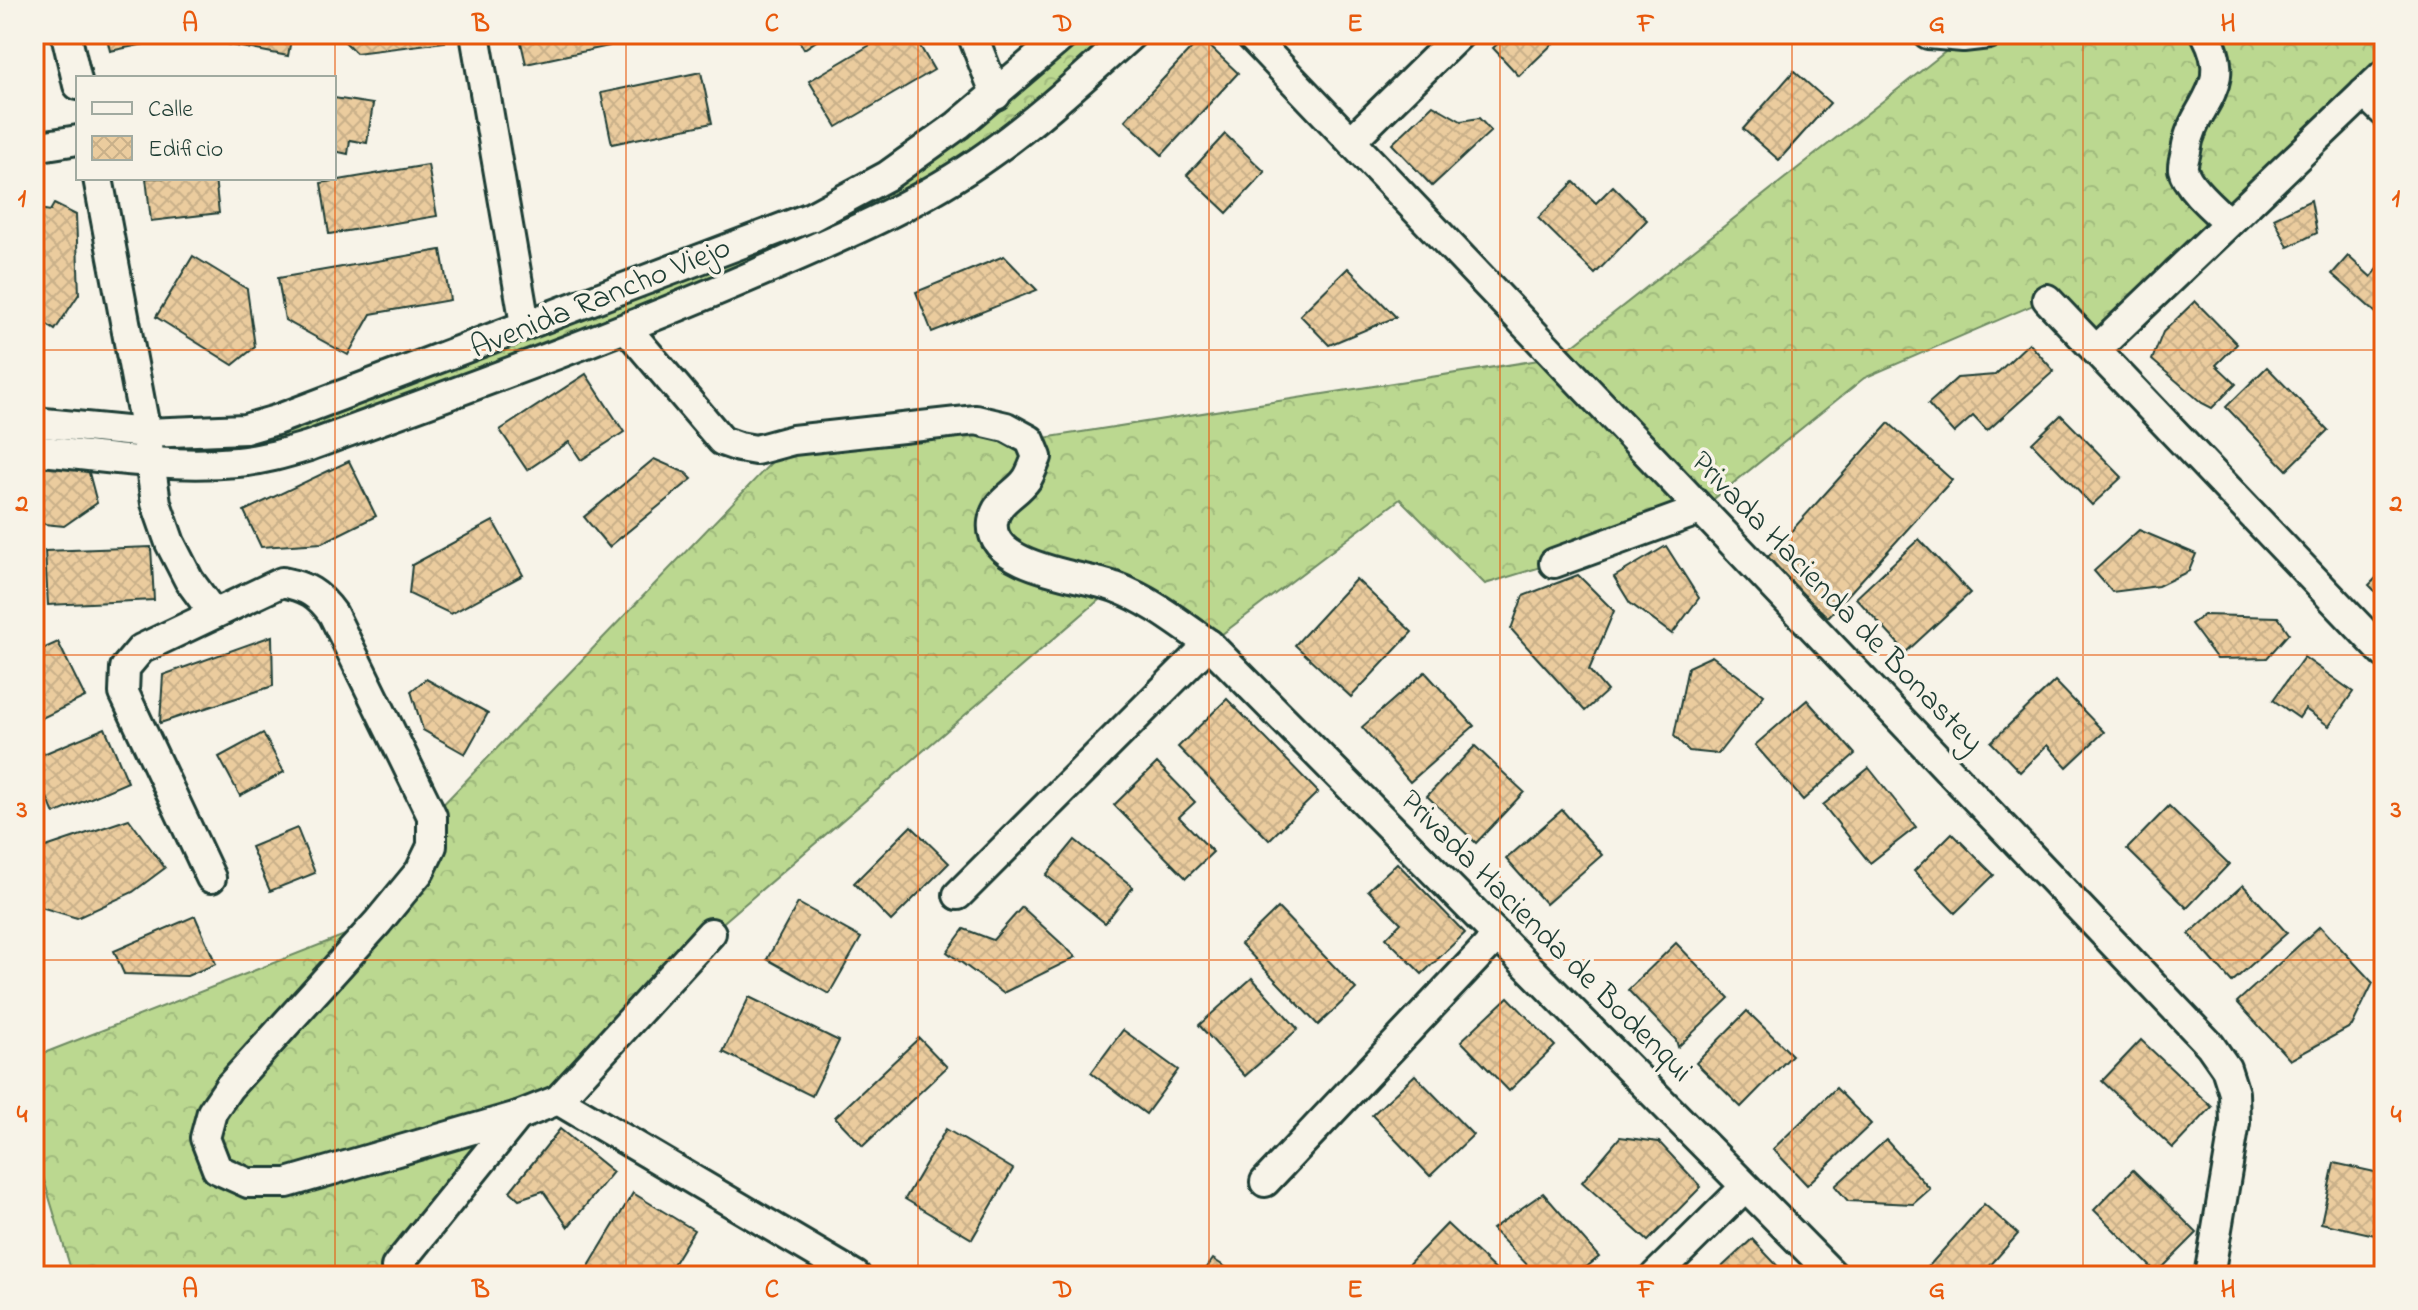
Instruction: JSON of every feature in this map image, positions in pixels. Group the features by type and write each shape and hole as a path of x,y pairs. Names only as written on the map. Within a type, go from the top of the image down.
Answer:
{"street":[{"path":"66,34 76,76"},
{"path":"475,34 525,324"},
{"path":"972,34 996,95"},
{"name":"Avenida Rancho Viejo","path":"34,422 146,433 245,429 276,420 811,217 887,176 996,95 1065,34"},
{"name":"Avenida Rancho Viejo","path":"34,450 149,462 236,462 276,455 627,329 905,207 987,156 1049,107 1132,34"},
{"name":"Privada Hacienda de Bonastey","path":"1249,34 2210,1045 2226,1068 2234,1093 2235,1123 2209,1276"},
{"path":"1352,140 1460,34"},
{"path":"1928,34 1963,37 1989,34"},
{"path":"2206,34 2218,68 2213,90 2187,140 2183,170 2197,192 2228,222"},
{"path":"2096,350 2228,222 2377,93"},
{"path":"34,147 76,140"},
{"path":"98,180 146,433 156,503 170,543 189,580 214,614"},
{"path":"668,272 684,305"},
{"path":"2047,299 2384,653"},
{"name":"Privada Hacienda de Bodenqui","path":"627,329 716,435 722,441 739,447 756,450 793,440 976,420 1006,427 1030,440 1037,457 1026,481 1004,498 993,523 998,544 1015,558 1036,566 1114,587 1163,611 1209,644 1834,1276"},
{"path":"484,340 500,376"},
{"name":"Privada Hacienda de Bonastey","path":"1554,563 1700,510"},
{"path":"211,878 124,693 125,668 141,649 282,582 300,586 321,597 333,614 432,816 432,846 420,871 378,922 229,1087 212,1112 205,1138 217,1169 248,1183 287,1183 518,1116 558,1100 711,933"},
{"path":"958,895 1209,644"},
{"name":"Privada Hacienda de Bodenqui","path":"1265,1182 1497,936"},
{"path":"558,1100 856,1276"},
{"path":"396,1267 518,1116"},
{"path":"1655,1276 1744,1188"}],"green space":[{"path":"1065,34 1131,34 905,207 276,455 34,450 34,422 216,431 811,217"},
{"path":"1968,34 2384,34 2384,74 2096,350 2047,299 1864,378 1700,510 1554,563 1485,584 1400,499 1209,644 1114,587 711,933 558,1100 518,1116 391,1276 73,1276 34,1147 34,1057 378,922 420,871 432,816 793,440 976,420 1031,440 1558,357"}],"building":[{"path":"106,34 189,34 189,35 110,51"},
{"path":"217,34 292,34 288,56 215,42"},
{"path":"337,34 443,34 445,42 356,53"},
{"path":"519,34 606,34 609,46 526,64"},
{"path":"795,34 827,34 804,49"},
{"path":"889,34 913,34 934,70 837,127 809,81"},
{"path":"1508,34 1563,34 1519,76 1493,48"},
{"path":"1201,38 1238,73 1162,155 1125,120"},
{"path":"1794,71 1830,103 1779,160 1743,129"},
{"path":"701,72 712,123 612,144 601,93"},
{"path":"336,98 373,104 367,143 350,140 348,154 336,151"},
{"path":"1433,105 1461,121 1479,118 1491,131 1432,186 1392,144"},
{"path":"1225,134 1265,172 1227,213 1187,175"},
{"path":"428,165 437,216 329,234 321,183"},
{"path":"146,180 215,180 219,213 151,221"},
{"path":"1574,182 1596,203 1613,186 1647,220 1595,274 1538,218"},
{"path":"2311,200 2317,233 2288,247 2274,218"},
{"path":"54,204 76,215 79,294 55,330 34,316 34,208 50,211"},
{"path":"441,250 450,300 371,314 348,355 285,320 278,278"},
{"path":"193,256 247,289 255,347 233,365 156,317"},
{"path":"1004,256 1037,290 932,332 916,292"},
{"path":"2348,256 2371,277 2384,262 2384,320 2332,274"},
{"path":"1348,268 1396,317 1329,345 1300,315"},
{"path":"2195,301 2237,344 2216,365 2236,384 2212,408 2152,360 2163,332"},
{"path":"2029,343 2054,371 1987,431 1973,416 1954,433 1928,404 1957,378 1995,375"},
{"path":"2267,367 2328,430 2287,470 2226,407"},
{"path":"586,374 624,432 581,460 569,442 527,470 500,430"},
{"path":"2061,415 2122,477 2092,505 2032,443"},
{"path":"1889,423 1952,480 1828,617 1765,560"},
{"path":"654,459 686,473 692,479 609,547 584,517"},
{"path":"349,461 376,516 322,543 261,547 244,511"},
{"path":"34,464 88,469 97,503 64,526 34,523"},
{"path":"493,521 523,575 451,614 409,594 412,565"},
{"path":"2139,530 2196,554 2189,571 2158,586 2112,592 2094,571"},
{"path":"1919,539 1970,593 1906,652 1856,598"},
{"path":"1666,546 1699,598 1672,634 1630,603 1614,577"},
{"path":"151,547 154,600 48,605 45,551"},
{"path":"2384,570 2384,600 2369,585"},
{"path":"1578,575 1614,611 1589,670 1607,691 1585,711 1511,629 1523,596"},
{"path":"1356,579 1412,632 1351,697 1295,645"},
{"path":"2204,615 2278,617 2289,633 2267,658 2217,659 2191,624"},
{"path":"272,636 273,686 160,723 163,675"},
{"path":"58,642 85,697 34,722 34,653"},
{"path":"1712,656 1764,695 1718,754 1689,751 1674,736 1688,667"},
{"path":"2304,657 2353,692 2329,726 2305,709 2299,718 2273,700"},
{"path":"1425,672 1474,726 1410,782 1362,727"},
{"path":"426,679 488,713 465,754 423,730 411,691"},
{"path":"2055,681 2104,732 2067,767 2047,745 2020,772 1991,742"},
{"path":"1227,699 1318,792 1269,840 1178,747"},
{"path":"1807,700 1855,754 1803,800 1755,745"},
{"path":"105,728 128,782 54,814 34,767 34,758"},
{"path":"263,733 284,772 240,796 219,757"},
{"path":"1475,746 1524,792 1476,843 1427,796"},
{"path":"1157,763 1195,802 1179,817 1213,852 1186,878 1114,805"},
{"path":"1869,768 1916,827 1870,863 1823,805"},
{"path":"2169,806 2229,864 2187,908 2127,849"},
{"path":"1562,810 1602,855 1546,904 1506,859"},
{"path":"129,819 165,868 133,892 77,918 34,905 34,851"},
{"path":"911,826 949,863 891,921 854,883"},
{"path":"297,828 315,873 270,891 251,847"},
{"path":"1952,833 1994,875 1955,913 1914,871"},
{"path":"1075,840 1133,887 1105,923 1046,875"},
{"path":"1397,863 1465,933 1422,974 1386,938 1401,923 1368,890"},
{"path":"2243,885 2287,933 2232,982 2189,934"},
{"path":"798,903 861,938 829,994 767,959"},
{"path":"1022,907 1076,957 1003,993 947,952 964,929 993,940"},
{"path":"1278,908 1356,989 1318,1025 1241,944"},
{"path":"195,916 216,964 187,976 124,974 114,951"},
{"path":"2320,926 2373,983 2352,1026 2290,1060 2237,1002"},
{"path":"1676,943 1729,998 1678,1047 1676,1040 1628,990"},
{"path":"1252,978 1298,1029 1245,1076 1199,1025"},
{"path":"749,997 839,1041 812,1096 723,1052"},
{"path":"1508,997 1555,1046 1509,1091 1461,1041"},
{"path":"1747,1011 1792,1055 1741,1107 1696,1063"},
{"path":"1123,1030 1178,1070 1146,1114 1091,1073"},
{"path":"919,1038 947,1067 863,1146 835,1117"},
{"path":"2141,1040 2212,1107 2173,1148 2102,1081"},
{"path":"1415,1075 1473,1135 1430,1176 1372,1115"},
{"path":"1836,1088 1871,1124 1807,1185 1773,1149"},
{"path":"560,1129 613,1172 568,1227 543,1191 519,1199 510,1191"},
{"path":"946,1129 1013,1169 972,1239 905,1199"},
{"path":"1620,1137 1659,1142 1701,1187 1648,1241 1582,1182"},
{"path":"1886,1140 1930,1189 1913,1204 1848,1201 1835,1186"},
{"path":"2334,1163 2384,1174 2384,1237 2321,1223"},
{"path":"2133,1170 2197,1233 2157,1273 2094,1210"},
{"path":"633,1193 694,1230 666,1276 583,1276"},
{"path":"1543,1193 1599,1257 1575,1276 1538,1276 1492,1229"},
{"path":"1984,1204 2018,1234 1981,1276 1920,1276"},
{"path":"1447,1224 1502,1276 1397,1276"},
{"path":"1752,1239 1787,1276 1712,1276"},
{"path":"1213,1259 1239,1276 1201,1276"}]}
